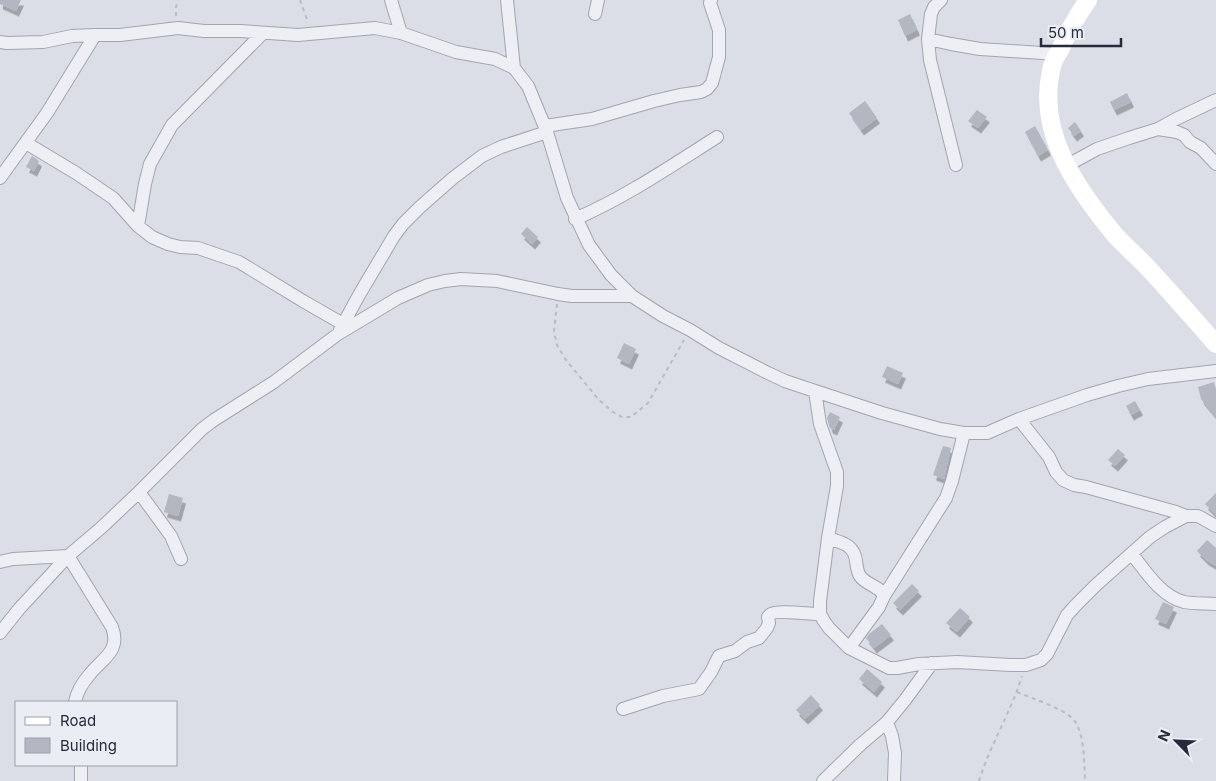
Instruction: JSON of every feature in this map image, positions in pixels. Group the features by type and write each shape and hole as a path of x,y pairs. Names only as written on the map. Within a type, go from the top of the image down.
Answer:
{"main road":[{"path":"1088,0 1068,33 1051,69 1048,92 1050,122 1054,136 1066,166 1116,235 1216,344"}],"street":[{"path":"391,0 401,33"},
{"path":"507,0 514,68"},
{"path":"595,14 598,0"},
{"path":"341,329 394,236 403,224 453,178 482,156 546,129 708,89 712,82 719,57 720,30 710,3 711,0"},
{"path":"941,0 934,7 931,14 928,38 930,60 956,165"},
{"path":"2,45 42,42 72,36 120,35 178,28 298,35 376,28 401,33 456,52 495,59 514,68 528,86 546,129 567,198 588,245 600,262 632,296 719,348 768,373 815,391 940,429 964,433 988,433 1087,395 1118,386 1148,379 1216,371"},
{"path":"138,226 150,164 172,125 264,33"},
{"path":"0,178 47,113 95,35"},
{"path":"928,38 980,49 1057,54"},
{"path":"1066,166 1097,149 1158,129 1216,100"},
{"path":"1158,129 1184,135 1190,142 1201,148 1216,164"},
{"path":"576,218 627,193 717,137"},
{"path":"26,143 113,198 138,226 152,237 168,244 198,248 239,262 295,296 341,329"},
{"path":"0,633 18,608 68,556 139,492 202,429 274,382 341,329 398,298 428,285 461,279 497,281 572,296 632,296"},
{"path":"815,391 820,424 838,472 820,600 820,614 829,628 849,648 889,668 957,662 1026,665 1040,660 1046,654 1071,610 1150,537 1186,516"},
{"path":"1019,420 1049,457 1056,472 1074,486 1186,516 1198,516 1216,526"},
{"path":"849,648 879,606 946,498 964,433"},
{"path":"139,492 171,536 181,560"},
{"path":"828,538 850,546 853,549 859,575 866,582 883,592 884,596"},
{"path":"1132,554 1158,586 1169,595 1184,602 1216,604"},
{"path":"0,562 12,559 68,556"},
{"path":"68,556 112,627 115,635 115,644 112,651 81,685 75,701"},
{"path":"622,708 663,696 699,689 719,656 735,652 747,642 759,638 767,628 769,623 768,617 772,613 820,614"},
{"path":"822,781 887,722 932,664"},
{"path":"887,722 895,753 894,781"},
{"path":"81,766 81,781"}],"path":[{"path":"178,0 176,16 178,28"},
{"path":"300,0 313,34"},
{"path":"558,294 554,332 557,345 566,360 598,400 613,412 622,416 631,417 648,403 690,330"},
{"path":"979,781 1017,692 1026,665"},
{"path":"1017,692 1059,709 1074,720 1081,736 1084,751 1086,781"}],"building":[{"path":"0,0 21,0 16,11 0,4"},
{"path":"910,14 917,30 905,36 898,20"},
{"path":"1127,93 1131,102 1114,110 1110,102"},
{"path":"865,101 877,118 861,130 849,113"},
{"path":"977,110 987,117 978,128 968,121"},
{"path":"1075,122 1081,131 1074,136 1068,128"},
{"path":"1035,126 1048,150 1038,156 1025,132"},
{"path":"32,156 39,161 34,171 26,167"},
{"path":"527,227 538,237 532,244 521,234"},
{"path":"624,343 636,349 629,364 617,358"},
{"path":"887,366 903,373 898,384 882,377"},
{"path":"1214,382 1216,390 1216,417 1201,399 1198,387"},
{"path":"1135,401 1140,410 1131,415 1126,406"},
{"path":"830,412 840,417 834,430 830,428 827,418"},
{"path":"943,446 951,448 944,479 933,475"},
{"path":"1118,449 1125,455 1115,466 1108,460"},
{"path":"1216,493 1216,515 1205,504"},
{"path":"169,494 183,498 178,516 164,512"},
{"path":"1207,540 1216,548 1216,566 1197,551"},
{"path":"912,584 919,591 900,610 893,603"},
{"path":"1163,602 1174,607 1166,624 1155,619"},
{"path":"960,608 970,617 957,632 946,623"},
{"path":"882,624 891,635 874,648 866,638"},
{"path":"867,669 882,682 874,692 859,679"},
{"path":"811,695 820,705 805,719 796,710"}]}
